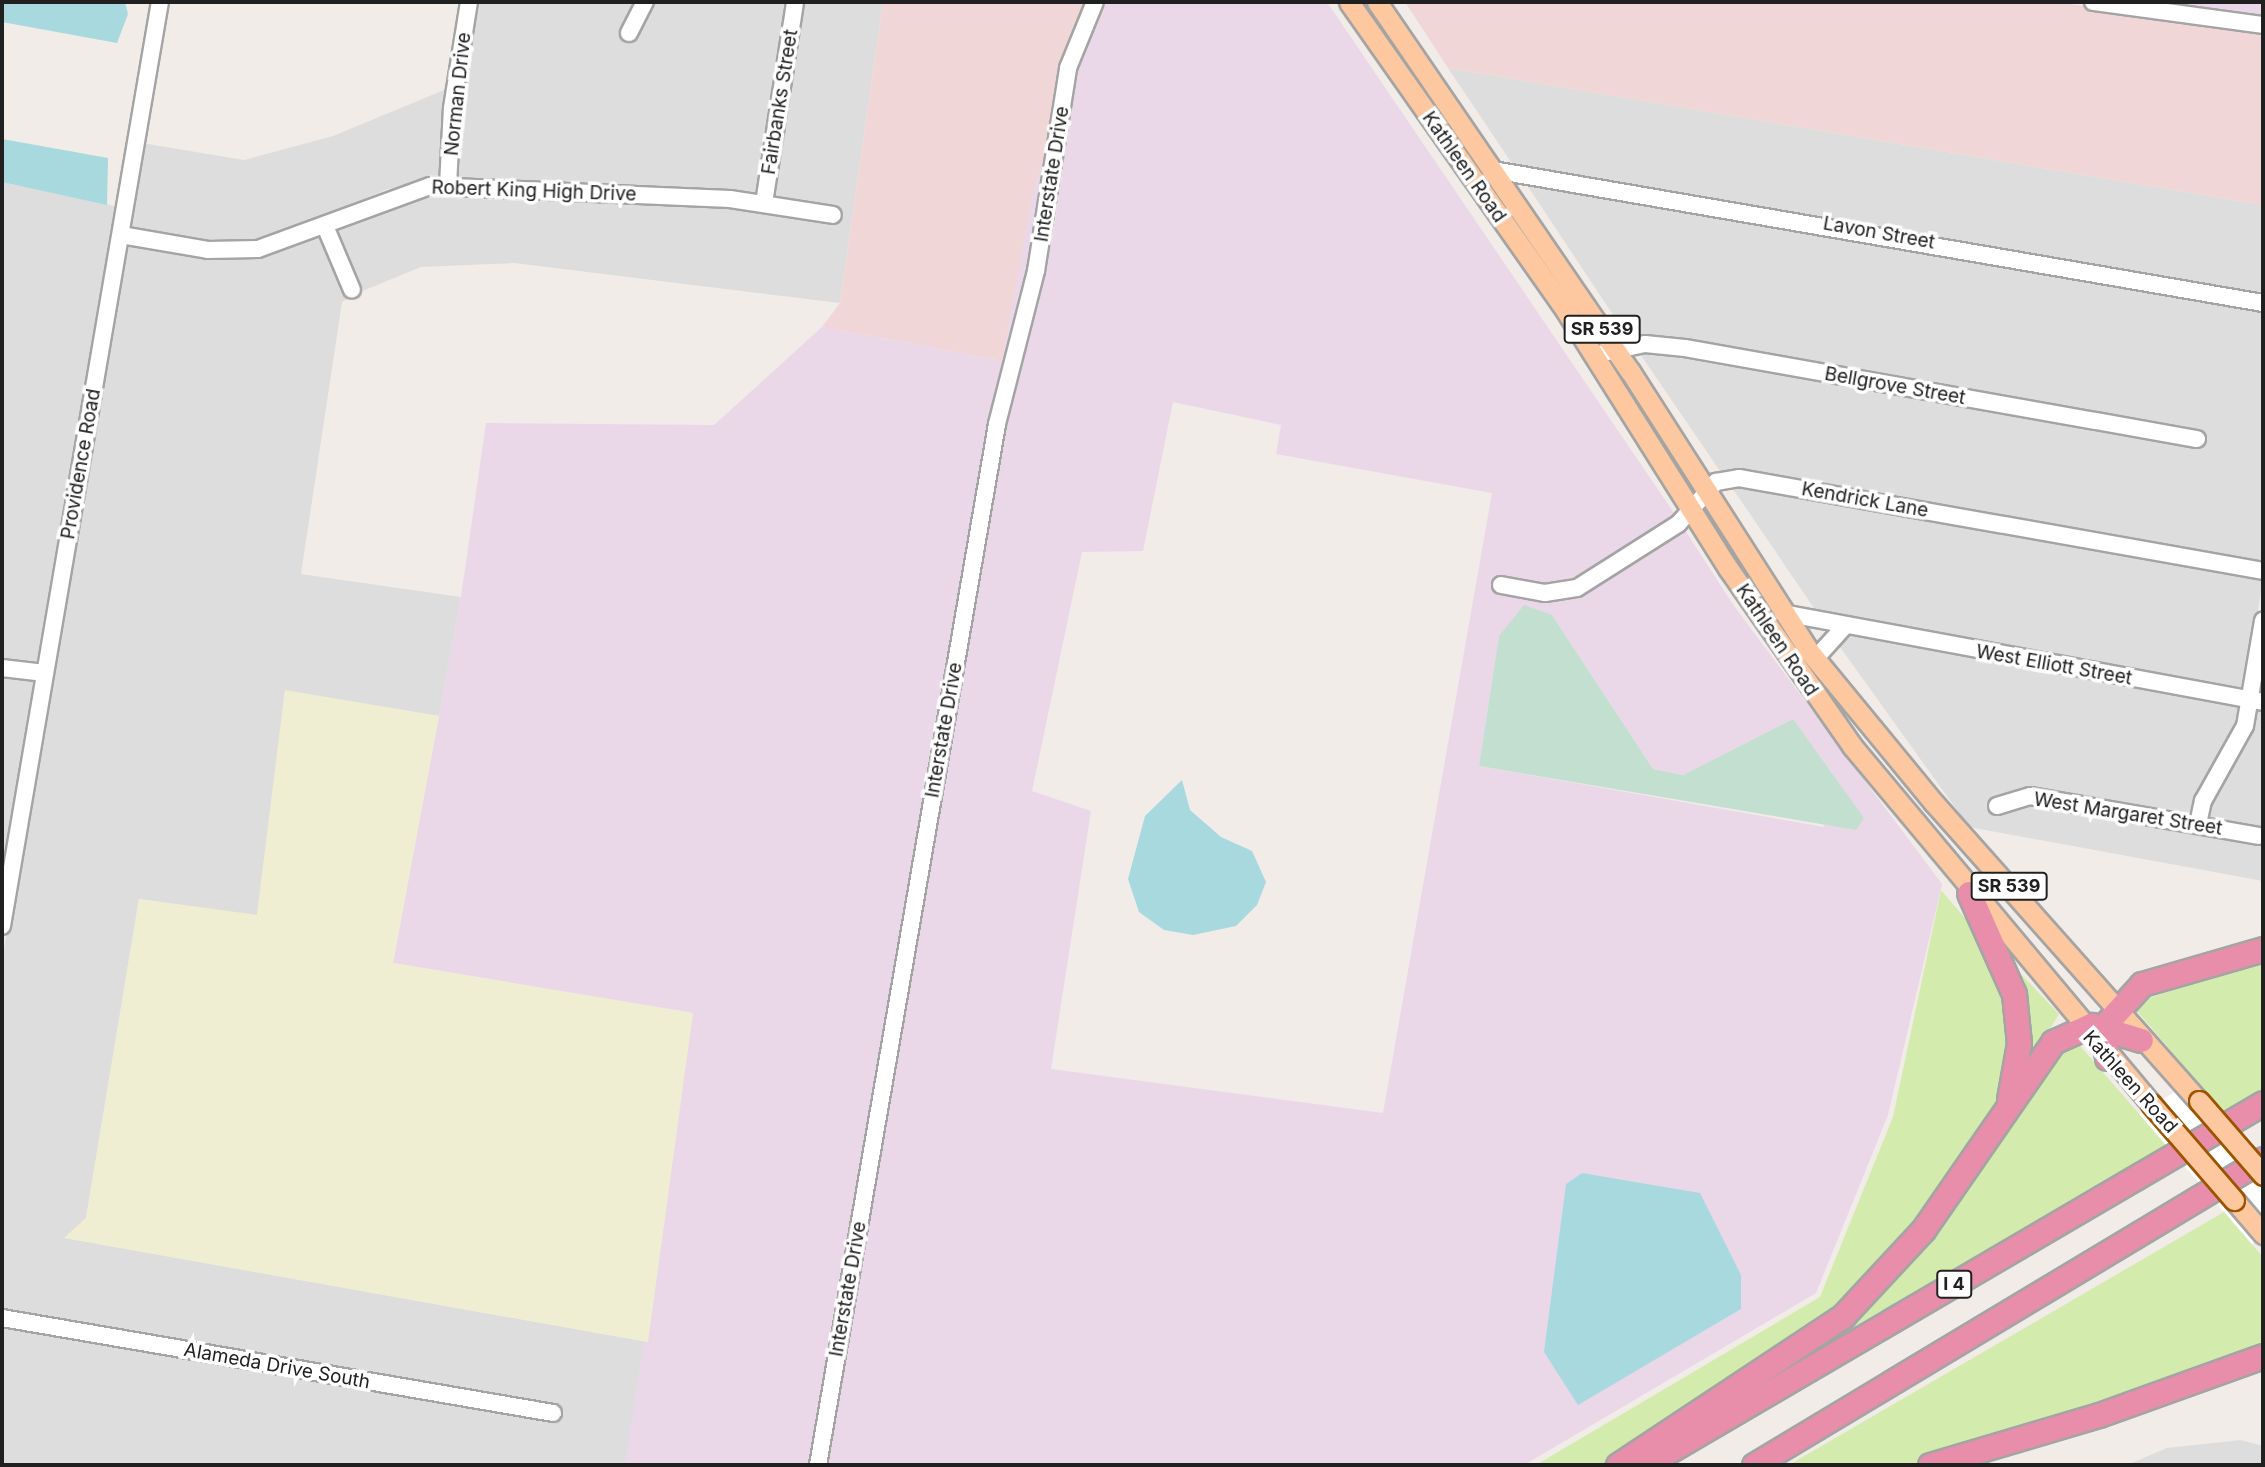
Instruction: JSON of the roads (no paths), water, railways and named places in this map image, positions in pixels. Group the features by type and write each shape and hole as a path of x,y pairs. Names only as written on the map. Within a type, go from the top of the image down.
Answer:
{"highway":[{"path":"1969,893 2002,960 2018,1022 2015,1076 2001,1121"},
{"path":"1618,1465 1843,1316 1923,1230 2001,1121 2053,1042 2092,1027 2142,984 2263,948"},
{"path":"2092,1027 2141,1040"},
{"path":"2092,1027 2107,1058"},
{"name":"I 4","path":"1645,1465 2263,1103"},
{"path":"1754,1465 2263,1159"},
{"path":"1930,1465 2099,1415 2263,1356"}],"main road":[{"name":"Kathleen Road","path":"1349,2 1594,355 1807,684 1969,893 2092,1027"},
{"name":"Kathleen Road","path":"1377,2 1614,348 1815,659 2141,1040 2263,1175"},
{"name":"Kathleen Road","path":"2107,1058 2151,1104 2263,1234"}],"street":[{"name":"Providence Road","path":"2,926 160,2"},
{"name":"Norman Drive","path":"449,186 452,108 469,2"},
{"path":"629,33 645,2"},
{"name":"Fairbanks Street","path":"764,203 795,2"},
{"name":"Interstate Drive","path":"818,1465 996,424 1036,271 1068,68 1095,2"},
{"path":"2093,2 2263,24"},
{"name":"Lavon Street","path":"1493,170 2263,303"},
{"name":"Robert King High Drive","path":"121,235 230,251 258,249 325,226 390,195 449,186 764,203 833,215"},
{"path":"325,226 352,290"},
{"name":"Bellgrove Street","path":"1594,355 1614,348 1685,348 2197,439"},
{"name":"Kendrick Lane","path":"1501,585 1545,593 1577,588 1646,547 1693,507 1716,482 1740,478 2263,571"},
{"name":"West Elliott Street","path":"1783,613 2256,701"},
{"path":"2198,824 2203,801 2241,736 2256,701 2263,621"},
{"path":"1815,659 1844,626"},
{"path":"2,668 45,673"},
{"name":"West Margaret Street","path":"1997,806 2030,796 2259,836"},
{"name":"Alameda Drive South","path":"2,1318 553,1413"}],"water":[{"path":"2,2 125,2 128,14 117,43 2,22"},
{"path":"2,139 108,158 107,205 2,182"},
{"path":"1182,780 1190,810 1221,837 1252,851 1266,882 1257,905 1236,926 1193,935 1164,930 1139,912 1128,879 1145,816"},
{"path":"1582,1173 1700,1193 1741,1275 1741,1309 1578,1405 1544,1352 1566,1184"}]}
